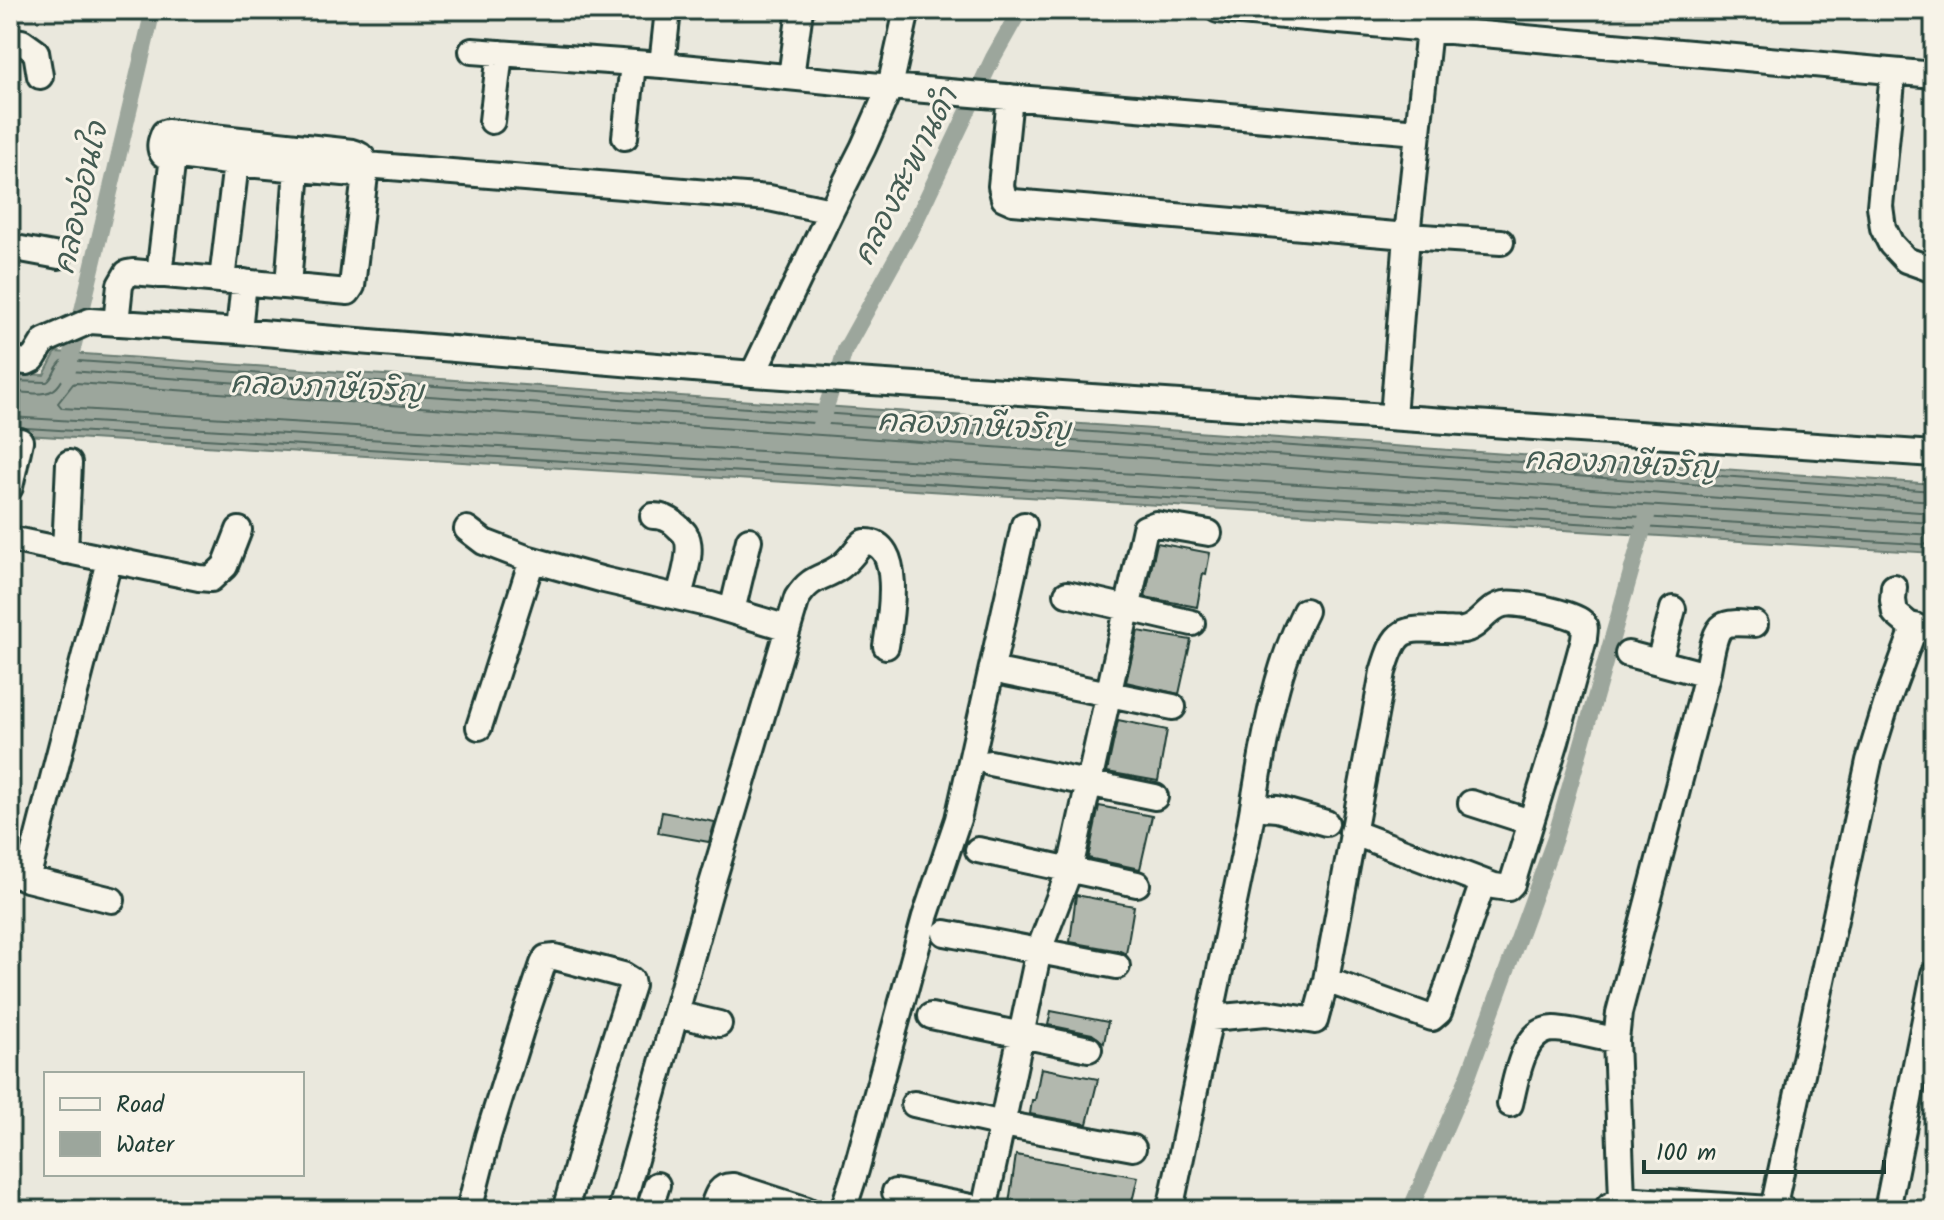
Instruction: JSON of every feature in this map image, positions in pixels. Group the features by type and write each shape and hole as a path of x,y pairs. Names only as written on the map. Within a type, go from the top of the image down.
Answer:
{"street":[{"path":"662,65 668,10"},
{"path":"791,77 800,10"},
{"path":"753,374 890,87 907,10"},
{"path":"1218,10 1430,20 1934,75"},
{"path":"1393,417 1407,236 1430,20"},
{"path":"10,40 22,42 36,52 40,76"},
{"path":"472,51 1418,132"},
{"path":"492,121 500,53"},
{"path":"625,137 633,64"},
{"path":"1893,72 1880,206 1883,228 1891,244 1906,260 1934,270"},
{"path":"1000,96 1001,186 1004,198 1013,202 1501,242"},
{"path":"116,323 120,285 127,273 351,290 366,170 360,154 164,133 160,150 173,156 297,169 366,170 769,198 831,211"},
{"path":"159,275 173,156"},
{"path":"236,163 233,281 239,331"},
{"path":"288,286 297,169"},
{"path":"10,247 59,256"},
{"path":"10,360 27,362 33,359 44,341 90,321 753,374 1934,454"},
{"path":"10,487 24,441"},
{"path":"65,551 69,463"},
{"path":"653,516 672,522 685,534 689,544 679,597"},
{"path":"895,1192 984,1210 1039,950 1070,869 1145,528 1156,524 1209,533"},
{"path":"843,1210 925,917 958,819 1024,525"},
{"path":"467,529 484,542 532,560 788,628"},
{"path":"10,539 211,579 225,566 239,530"},
{"path":"732,611 749,540"},
{"path":"621,1210 709,894 797,598 806,584 847,562 864,542 879,544 885,550 891,576 891,617 886,646"},
{"path":"479,727 532,560"},
{"path":"109,561 19,876 112,900"},
{"path":"1773,1209 1869,761 1887,702 1925,630 1895,613 1894,587"},
{"path":"1067,594 1192,623"},
{"path":"1211,1018 1266,1013 1315,1021 1326,980 1352,832 1383,672 1389,653 1404,631 1463,630 1506,603 1546,609 1583,623 1584,639 1556,741 1512,884 1508,888 1483,882 1352,832"},
{"path":"1659,662 1673,609"},
{"path":"1170,1210 1275,691 1293,635 1305,611"},
{"path":"1755,624 1723,625 1716,635 1619,1013 1614,1204 1785,1210"},
{"path":"1628,654 1707,675"},
{"path":"1006,673 1173,707"},
{"path":"990,763 1155,797"},
{"path":"1471,803 1530,822"},
{"path":"1253,807 1277,809 1326,823"},
{"path":"978,850 1137,884"},
{"path":"1326,980 1432,1018 1436,1016 1483,882"},
{"path":"945,933 1117,966"},
{"path":"469,1210 488,1136 543,964 546,958 555,957 623,975 631,980 632,985 565,1210"},
{"path":"1887,1210 1934,974"},
{"path":"676,1014 719,1024"},
{"path":"931,1016 1089,1049"},
{"path":"1510,1104 1522,1058 1537,1034 1551,1029 1616,1040"},
{"path":"914,1104 1133,1148"},
{"path":"649,1210 657,1185"},
{"path":"712,1210 717,1193 726,1185 807,1210"}],"water":[{"name":"คลองภาษีเจริญ","path":"56,352 1934,484 1934,553 10,434 10,373 44,375"}],"building":[{"path":"1157,543 1210,553 1197,607 1145,597"},
{"path":"1138,631 1191,640 1179,694 1126,682"},
{"path":"1118,720 1167,730 1158,781 1107,772"},
{"path":"1099,806 1152,816 1140,869 1088,858"},
{"path":"662,812 715,822 709,842 658,833"},
{"path":"1076,895 1134,906 1126,954 1070,942"},
{"path":"1051,1011 1108,1022 1104,1043 1092,1034 1048,1025"},
{"path":"1041,1068 1098,1079 1087,1124 1030,1114"},
{"path":"1016,1155 1138,1177 1130,1210 1008,1210"}],"waterway":[{"name":"คลองอ่อนใจ","path":"67,374 153,10"},
{"name":"คลองสะพานดำ","path":"840,367 845,350 912,229 993,58 1020,10"},
{"name":"คลองสะพานดำ","path":"820,425 831,392"},
{"path":"1410,1210 1469,1074 1555,838 1647,516"}]}
